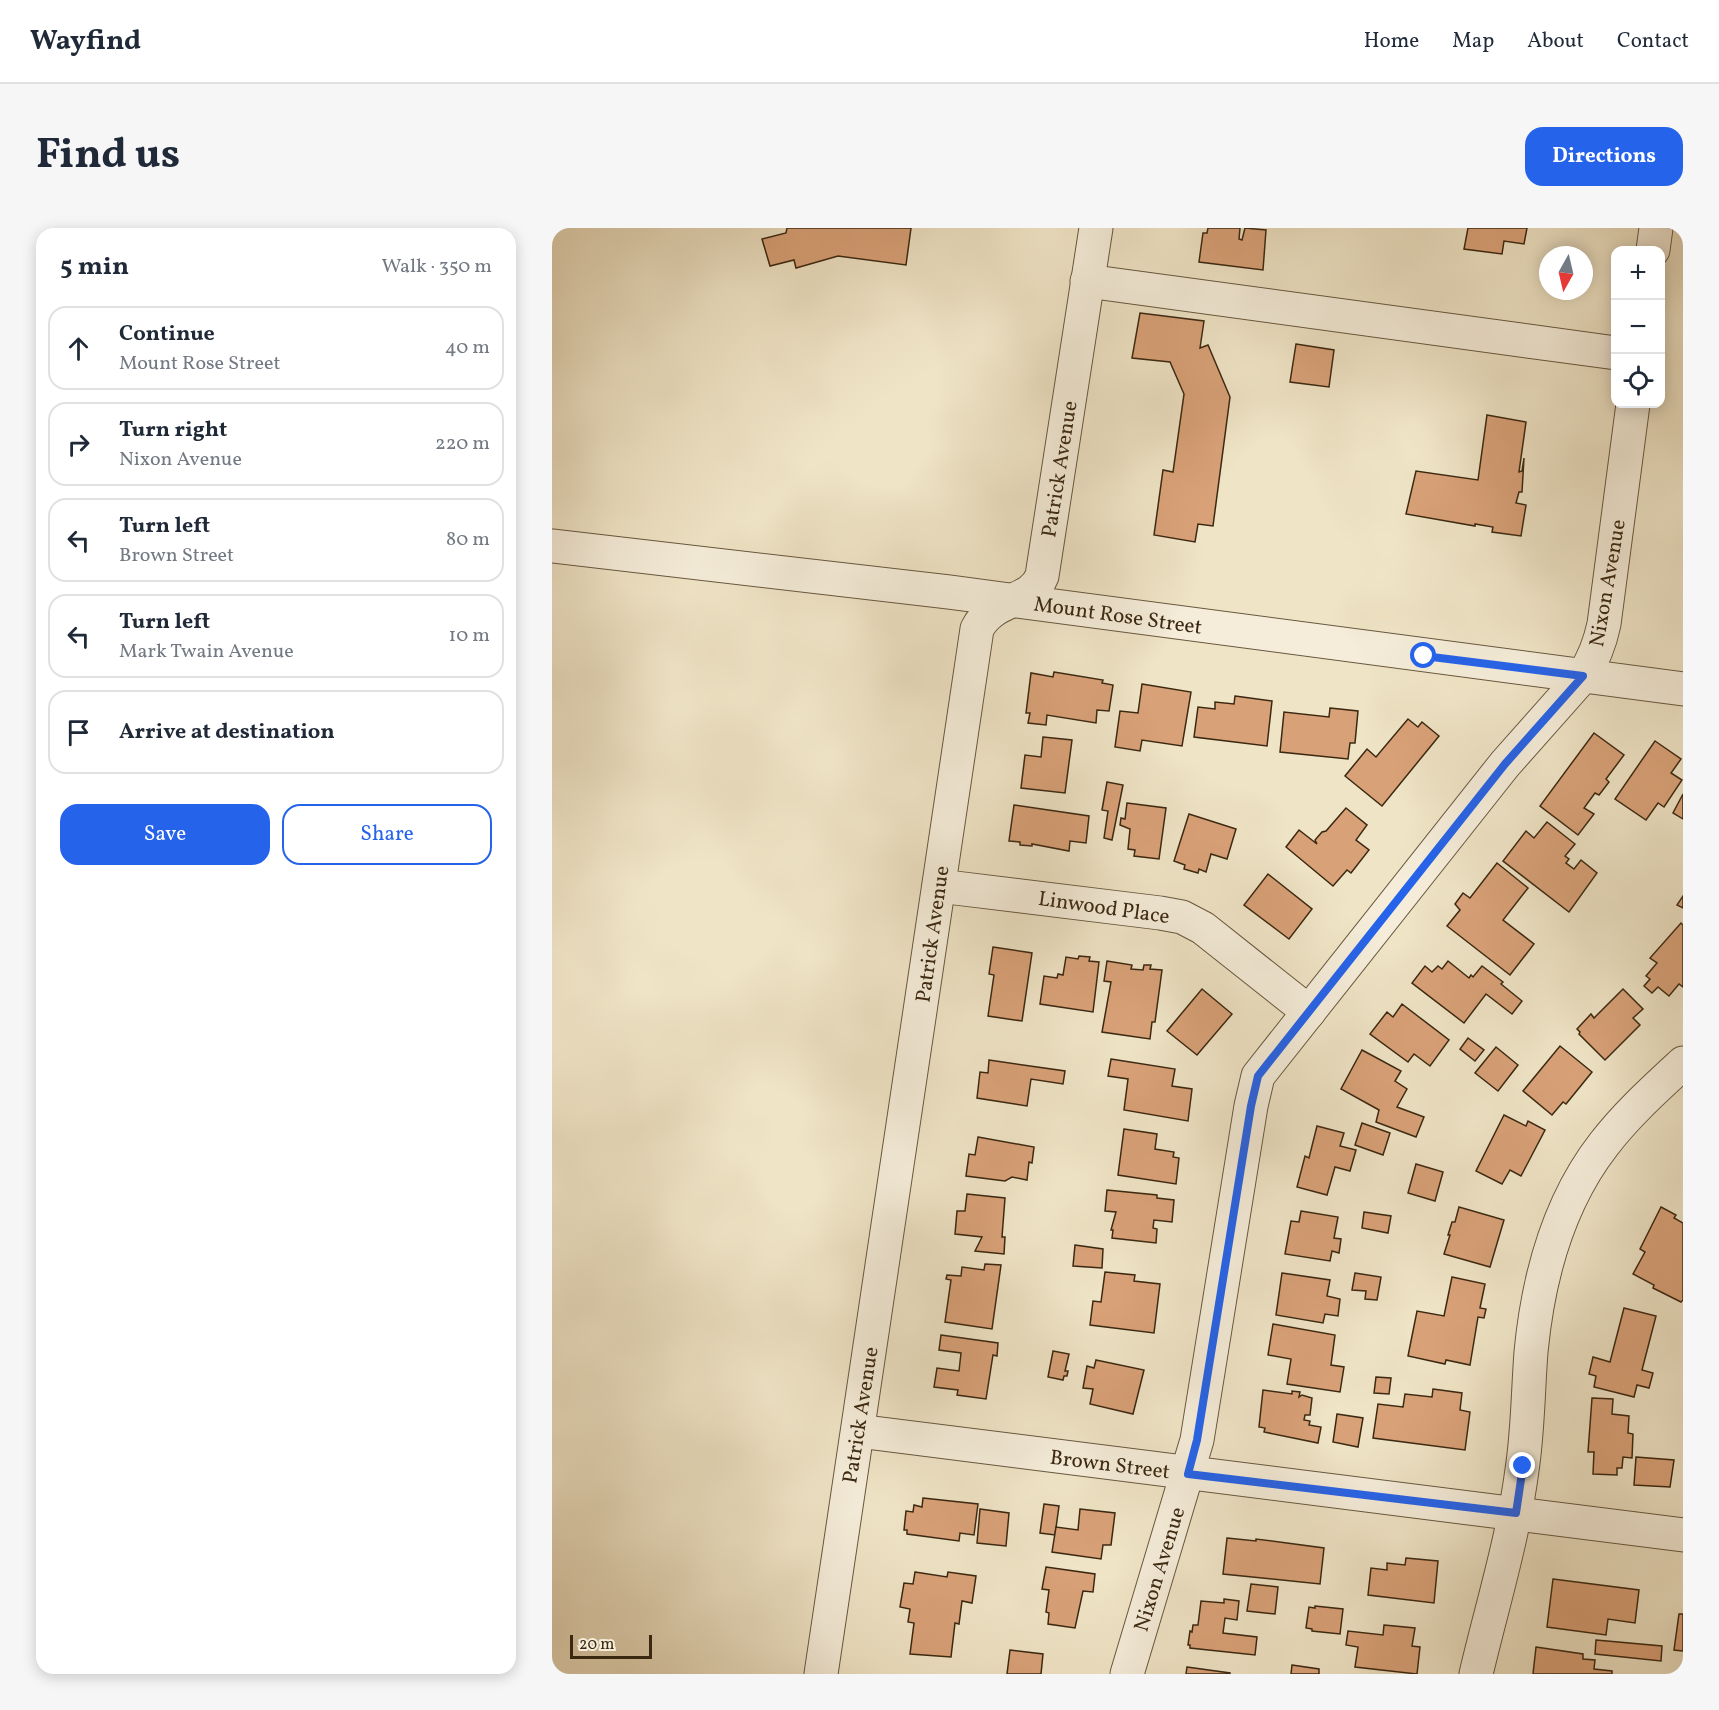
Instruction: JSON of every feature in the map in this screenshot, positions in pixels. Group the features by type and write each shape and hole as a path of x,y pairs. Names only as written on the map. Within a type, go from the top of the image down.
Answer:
{"street":[{"name":"Patrick Avenue","path":"821,1674 977,629 982,619 994,608 1034,589 1042,576 1096,228"},
{"path":"1654,246 1656,228"},
{"path":"1087,281 1611,352"},
{"name":"Nixon Avenue","path":"1127,1674 1188,1474 1204,1396 1258,1076 1505,764 1583,676 1599,647 1604,624 1632,408"},
{"name":"Mount Rose Street","path":"552,546 1011,600 1683,689"},
{"name":"Linwood Place","path":"939,886 1182,917 1203,928 1309,1012"},
{"path":"1476,1674 1516,1513 1523,1466 1531,1350 1538,1302 1545,1269 1559,1225 1577,1184 1603,1144 1627,1116 1683,1063"},
{"name":"Brown Street","path":"858,1431 1683,1535"}],"building":[{"path":"787,228 911,228 906,265 838,256 796,268 794,260 770,266 762,239 786,233"},
{"path":"1208,228 1240,228 1239,239 1242,240 1245,228 1266,230 1263,270 1199,262 1203,233 1207,233"},
{"path":"1468,228 1527,228 1524,244 1504,241 1502,254 1464,249"},
{"path":"1140,313 1204,321 1200,348 1208,345 1230,397 1213,526 1198,524 1195,542 1154,535 1163,470 1173,472 1184,394 1170,362 1132,358"},
{"path":"1296,344 1334,350 1329,387 1290,382"},
{"path":"1487,415 1526,422 1519,472 1522,471 1524,458 1522,492 1519,492 1516,503 1526,505 1521,536 1492,532 1493,527 1406,514 1416,471 1478,480"},
{"path":"1054,672 1103,680 1102,683 1113,685 1109,711 1097,710 1096,723 1047,715 1046,725 1028,723 1030,713 1026,713 1031,673 1053,677"},
{"path":"1142,684 1191,692 1182,746 1142,740 1140,751 1115,747 1120,711 1138,713"},
{"path":"1235,696 1272,701 1267,746 1194,737 1198,707 1215,709 1215,702 1234,704"},
{"path":"1330,708 1358,711 1355,743 1350,743 1348,759 1280,752 1284,712 1329,717"},
{"path":"1408,719 1418,727 1422,722 1439,736 1382,806 1345,776 1367,749 1376,757"},
{"path":"1594,733 1624,755 1606,779 1609,782 1599,795 1595,793 1584,808 1594,814 1578,835 1540,806"},
{"path":"1043,737 1072,740 1065,793 1021,788 1025,755 1041,757"},
{"path":"1655,741 1681,759 1671,773 1682,780 1664,807 1658,803 1646,820 1615,799"},
{"path":"1107,782 1123,785 1112,840 1104,838 1108,811 1102,810"},
{"path":"1683,794 1683,819 1673,813"},
{"path":"1127,803 1166,808 1159,859 1134,856 1135,850 1128,849 1130,829 1120,825 1121,818 1125,819"},
{"path":"1014,805 1089,816 1086,843 1070,841 1069,851 1032,844 1032,846 1020,845 1020,842 1009,841"},
{"path":"1346,808 1367,825 1356,840 1369,850 1351,873 1347,870 1333,886 1286,847 1299,830 1317,844 1315,840"},
{"path":"1189,814 1236,829 1227,859 1211,854 1206,872 1199,869 1198,873 1184,869 1185,865 1174,861"},
{"path":"1547,822 1575,844 1565,856 1569,859 1566,863 1574,869 1581,860 1597,873 1569,912 1503,861 1526,831 1534,838"},
{"path":"1497,863 1528,888 1503,920 1534,944 1510,975 1447,926 1460,910 1455,904 1463,893 1470,898"},
{"path":"1268,874 1312,909 1289,939 1244,905"},
{"path":"1683,896 1683,908 1677,905"},
{"path":"1681,923 1683,925 1683,987 1679,984 1669,996 1658,987 1652,993 1644,986 1650,979 1646,976 1657,963 1650,958"},
{"path":"993,947 1032,953 1022,1021 988,1016 994,975 989,974"},
{"path":"1079,956 1090,957 1089,961 1099,962 1093,1012 1040,1004 1044,976 1057,978 1058,974 1063,975 1066,957 1078,959"},
{"path":"1107,961 1132,965 1131,969 1143,970 1144,965 1151,965 1150,969 1162,970 1155,1022 1152,1022 1150,1039 1102,1032 1111,982 1104,981"},
{"path":"1448,961 1469,978 1471,975 1473,977 1482,966 1522,1001 1512,1014 1486,994 1464,1023 1412,983 1425,966 1432,972 1438,966 1442,969"},
{"path":"1202,989 1232,1014 1197,1055 1167,1031"},
{"path":"1623,989 1643,1009 1633,1018 1640,1025 1605,1060 1579,1034 1577,1029 1591,1014 1594,1018"},
{"path":"1402,1004 1449,1040 1430,1066 1414,1054 1408,1062 1370,1034 1387,1012 1393,1017"},
{"path":"1468,1038 1484,1050 1475,1061 1460,1049"},
{"path":"1560,1046 1592,1072 1566,1104 1563,1102 1552,1115 1523,1091"},
{"path":"1496,1047 1518,1065 1498,1091 1475,1073"},
{"path":"1362,1050 1401,1071 1395,1081 1407,1089 1397,1107 1424,1117 1416,1137 1376,1122 1379,1110 1341,1089"},
{"path":"1111,1059 1175,1069 1172,1086 1192,1089 1188,1121 1124,1110 1128,1079 1108,1076"},
{"path":"989,1060 1065,1071 1063,1084 1031,1079 1027,1106 977,1098 980,1072 988,1073"},
{"path":"1504,1115 1526,1126 1528,1121 1545,1130 1521,1176 1510,1170 1502,1184 1476,1171"},
{"path":"1362,1123 1390,1133 1383,1155 1355,1145"},
{"path":"1317,1126 1344,1133 1340,1146 1356,1150 1350,1171 1335,1167 1327,1195 1297,1187 1305,1156 1309,1158"},
{"path":"1124,1129 1157,1134 1155,1149 1174,1152 1173,1157 1179,1158 1176,1184 1118,1175"},
{"path":"978,1137 1034,1147 1027,1180 1012,1177 1005,1181 966,1176 969,1154 975,1155"},
{"path":"1416,1164 1443,1172 1435,1201 1408,1193"},
{"path":"1107,1190 1157,1195 1157,1198 1174,1200 1172,1222 1154,1220 1153,1228 1157,1229 1156,1243 1112,1238 1113,1230 1111,1230 1116,1212 1105,1211"},
{"path":"967,1194 1005,1198 1002,1237 1005,1237 1004,1254 975,1251 982,1237 955,1234 957,1211 965,1211"},
{"path":"1459,1207 1504,1220 1490,1267 1444,1254 1452,1222 1455,1222"},
{"path":"1661,1207 1676,1215 1674,1218 1683,1223 1683,1300 1681,1302 1653,1288 1654,1285 1633,1274 1645,1252 1640,1249"},
{"path":"1301,1211 1338,1217 1334,1238 1341,1239 1339,1253 1332,1251 1330,1261 1285,1254 1291,1221 1299,1222"},
{"path":"1364,1212 1391,1216 1388,1233 1362,1228"},
{"path":"1075,1245 1103,1249 1102,1268 1073,1266"},
{"path":"985,1264 1001,1265 992,1329 945,1322 951,1280 946,1279 947,1275 961,1276 962,1267 984,1270"},
{"path":"1105,1272 1135,1275 1134,1281 1160,1284 1154,1333 1090,1325 1093,1301 1101,1302"},
{"path":"1282,1273 1330,1280 1327,1296 1340,1299 1338,1316 1325,1314 1323,1323 1276,1315"},
{"path":"1355,1273 1381,1277 1377,1300 1365,1299 1366,1291 1352,1290"},
{"path":"1452,1277 1485,1284 1480,1308 1486,1309 1484,1318 1478,1317 1470,1365 1446,1360 1445,1364 1408,1356 1417,1311 1444,1316"},
{"path":"1624,1308 1656,1316 1642,1370 1653,1373 1649,1388 1637,1385 1634,1397 1594,1387 1596,1376 1589,1374 1593,1357 1610,1362"},
{"path":"1273,1324 1335,1335 1331,1365 1344,1367 1340,1392 1287,1384 1291,1359 1268,1355"},
{"path":"941,1335 998,1343 997,1356 993,1355 986,1399 957,1395 958,1390 934,1387 937,1368 959,1371 961,1353 939,1350"},
{"path":"1053,1351 1069,1354 1065,1371 1068,1371 1067,1376 1064,1376 1063,1380 1048,1377"},
{"path":"1096,1360 1144,1370 1133,1414 1090,1404 1093,1389 1083,1388 1087,1366 1094,1368"},
{"path":"1376,1377 1391,1378 1389,1394 1374,1393"},
{"path":"1433,1389 1462,1393 1460,1410 1470,1412 1465,1450 1373,1438 1378,1404 1403,1407 1405,1394 1432,1397"},
{"path":"1263,1390 1292,1394 1292,1391 1300,1392 1299,1397 1302,1395 1312,1398 1310,1415 1305,1415 1304,1420 1310,1421 1309,1425 1321,1427 1318,1443 1264,1432 1265,1428 1259,1427"},
{"path":"1592,1398 1613,1399 1612,1414 1629,1416 1628,1433 1633,1434 1632,1458 1623,1457 1622,1468 1617,1468 1617,1475 1593,1474 1594,1452 1588,1452"},
{"path":"1337,1414 1363,1418 1358,1447 1333,1442"},
{"path":"1636,1457 1674,1460 1670,1487 1634,1485"},
{"path":"923,1498 978,1504 974,1535 960,1533 959,1541 907,1534 907,1530 904,1530 906,1511 913,1512 914,1505 922,1507"},
{"path":"1044,1504 1059,1506 1055,1535 1040,1533"},
{"path":"980,1509 1009,1513 1006,1546 977,1543"},
{"path":"1080,1509 1115,1513 1111,1545 1103,1545 1101,1559 1052,1552 1056,1527 1078,1530"},
{"path":"1227,1538 1256,1541 1256,1539 1324,1548 1320,1584 1223,1574"},
{"path":"1406,1558 1438,1561 1434,1603 1368,1595 1371,1568 1387,1570 1387,1563 1405,1565"},
{"path":"1046,1567 1095,1574 1093,1592 1083,1591 1075,1628 1048,1624 1049,1613 1046,1612 1049,1590 1042,1589"},
{"path":"915,1572 947,1577 948,1572 976,1576 972,1603 962,1601 959,1624 955,1623 951,1657 910,1654 914,1623 908,1622 910,1609 900,1607 904,1583 913,1584"},
{"path":"1553,1579 1639,1590 1635,1623 1608,1619 1606,1635 1547,1627"},
{"path":"1251,1584 1278,1587 1275,1614 1247,1611"},
{"path":"1224,1599 1239,1601 1237,1620 1225,1618 1223,1633 1257,1637 1255,1655 1190,1648 1188,1645 1193,1625 1198,1625 1201,1601 1224,1603"},
{"path":"1315,1606 1343,1609 1340,1634 1312,1631 1306,1628 1309,1607 1315,1608"},
{"path":"1679,1614 1683,1614 1683,1651 1674,1650"},
{"path":"1384,1625 1415,1628 1412,1646 1420,1647 1417,1674 1355,1667 1358,1647 1346,1645 1348,1631 1383,1635"},
{"path":"1596,1640 1662,1646 1661,1661 1595,1654"},
{"path":"1536,1647 1583,1654 1583,1659 1595,1660 1594,1669 1612,1671 1612,1674 1533,1674"},
{"path":"1010,1650 1043,1654 1041,1674 1007,1674"},
{"path":"1292,1665 1319,1669 1319,1674 1291,1674"},
{"path":"1187,1667 1230,1673 1230,1674 1186,1674"}],"route":[{"path":"1424,656 1583,676 1505,764 1258,1076 1251,1106 1197,1440 1188,1474 1516,1513 1523,1466"}]}
